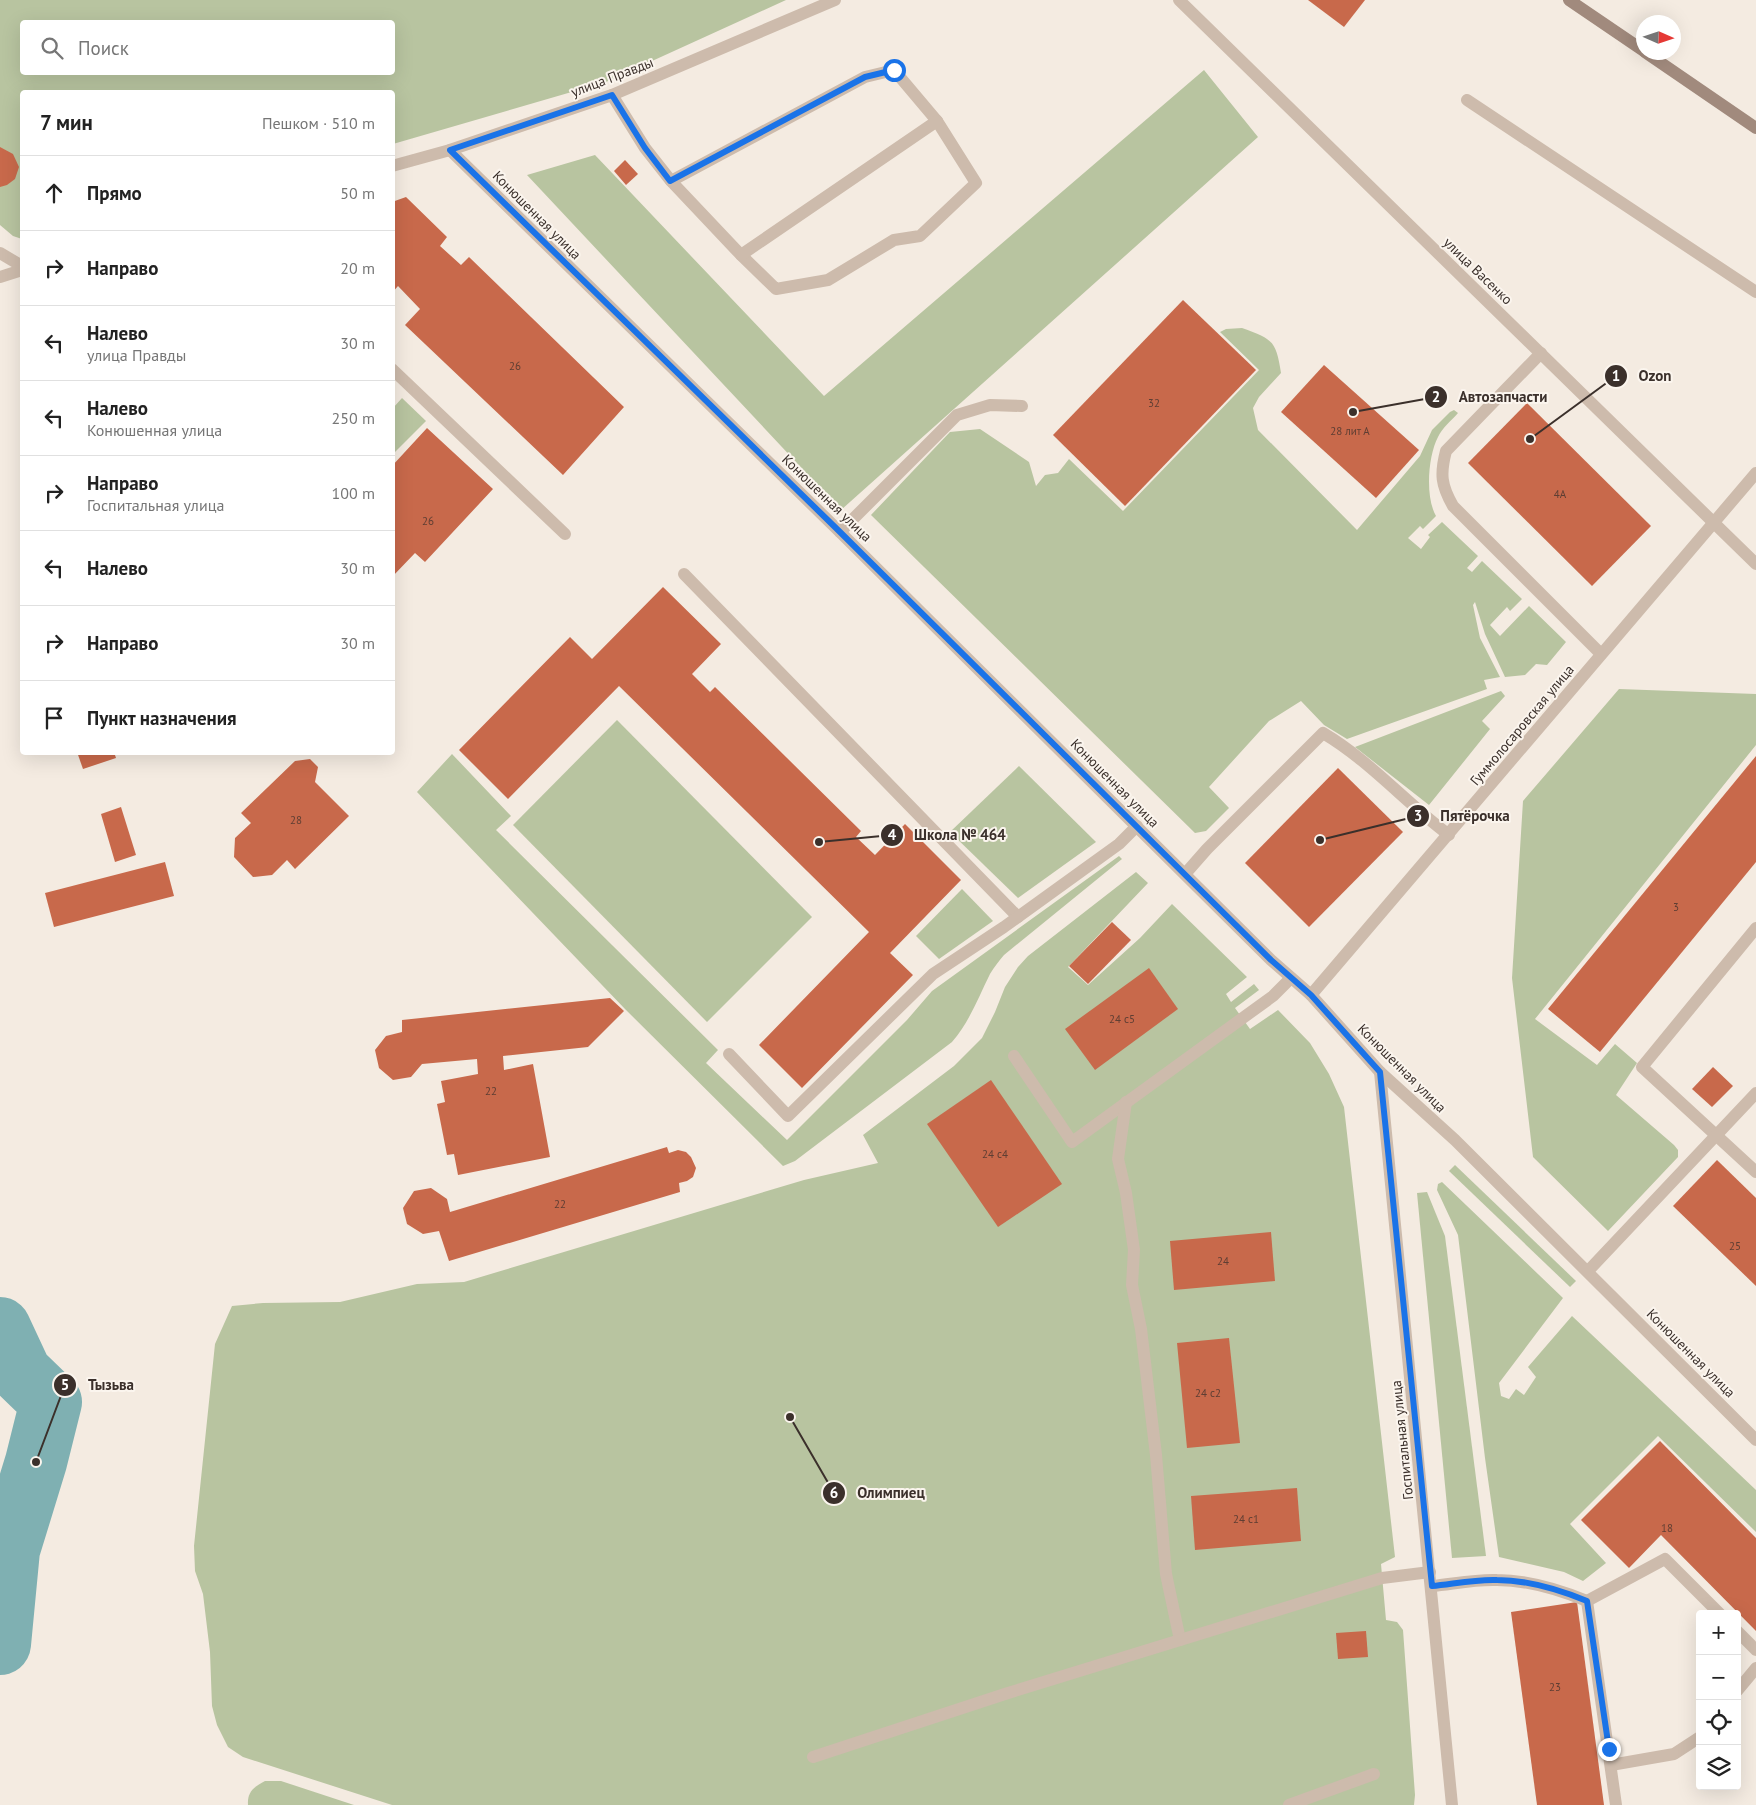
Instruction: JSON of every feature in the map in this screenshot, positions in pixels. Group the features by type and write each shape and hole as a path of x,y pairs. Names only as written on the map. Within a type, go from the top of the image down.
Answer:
{"main road":[{"path":"1569,0 1636,46"},
{"path":"1656,60 1756,128"}],"street":[{"name":"улица Правды","path":"395,165 450,150 612,95 835,0"},
{"name":"улица Васенко","path":"1179,0 1756,564"},
{"path":"612,95 645,148 670,181 776,289 828,280 894,240 920,236 976,183 937,121 894,70 865,77 670,181"},
{"path":"1467,100 1756,292"},
{"path":"741,255 937,121"},
{"name":"Конюшенная улица","path":"450,150 1291,978 1311,995 1380,1072 1455,1140 1756,1440"},
{"path":"0,253 20,265"},
{"path":"0,277 20,271"},
{"path":"1541,353 1446,451 1442,467 1442,484 1453,506 1601,654"},
{"path":"395,372 565,534"},
{"path":"840,532 957,415 990,405 1022,406"},
{"name":"Гуммолосаровская улица","path":"1311,995 1756,473"},
{"path":"684,574 1018,917"},
{"path":"1186,874 1207,849 1323,733 1344,746 1449,835"},
{"path":"728,1054 788,1116 933,974 1018,917 1119,844 1137,826"},
{"path":"1756,928 1642,1066 1756,1172"},
{"path":"1014,1056 1072,1142 1273,996 1291,978"},
{"name":"Госпитальная улица","path":"1380,1072 1432,1586 1452,1805"},
{"path":"1588,1271 1756,1093"},
{"path":"1126,1102 1118,1159 1126,1193 1134,1250 1132,1285 1141,1329 1156,1455 1166,1574 1180,1640"},
{"path":"1587,1601 1665,1559 1716,1610"},
{"path":"813,1756 1008,1693 1382,1578 1430,1572"},
{"path":"1432,1586 1496,1580 1525,1582 1557,1589 1587,1601"},
{"path":"1587,1601 1616,1805"},
{"path":"1741,1635 1756,1650"},
{"path":"1741,1686 1756,1668"},
{"path":"1611,1765 1674,1754 1696,1740"},
{"path":"1289,1805 1374,1774"}],"green space":[{"path":"0,0 786,0 606,82 395,143 395,90 20,90 20,238 13,236 0,225"},
{"path":"1204,70 1258,137 841,510 527,175 595,155 824,396"},
{"path":"1242,328 1260,335 1271,342 1277,354 1281,373 1259,397 1253,408 1258,430 1357,530 1420,456 1432,430 1450,412 1454,410 1458,413 1440,434 1432,455 1429,488 1436,516 1423,529 1420,526 1408,538 1421,549 1430,537 1428,535 1442,522 1478,556 1467,568 1472,572 1482,561 1522,599 1510,611 1507,607 1490,625 1500,636 1529,606 1566,642 1547,665 1536,664 1525,675 1505,677 1485,634 1475,602 1473,605 1480,638 1500,677 1484,680 1487,689 1347,739 1324,725 1301,701 1269,721 1209,787 1229,808 1206,831 1195,833 871,515 950,432 980,429 1029,462 1036,486 1045,475 1058,473 1069,459 1123,511 1259,370 1220,332 1226,329"},
{"path":"402,398 426,421 395,452 395,406"},
{"path":"1619,689 1756,694 1756,745 1535,1019 1597,1065 1615,1044 1637,1063 1616,1095 1678,1150 1678,1157 1608,1231 1533,1157 1512,978 1523,801"},
{"path":"1501,691 1505,696 1482,721 1490,729 1429,805 1355,747"},
{"path":"617,720 812,917 707,1022 513,825"},
{"path":"452,754 511,816 496,830 718,1050 706,1063 787,1140 907,1020 932,991 1119,856 1122,859 1004,955 990,974 969,1018 952,1042 795,1161 783,1166 625,1009 417,792"},
{"path":"1019,766 1096,842 1018,898 950,832"},
{"path":"1136,872 1148,883 1068,967 1088,985 1140,938 1172,904 1247,977 1226,994 1231,1002 1254,984 1259,990 1235,1008 1250,1029 1278,1010 1310,1043 1329,1074 1344,1107 1395,1557 1381,1564 1386,1620 1397,1622 1403,1630 1415,1795 1414,1805 392,1805 243,1757 228,1747 217,1725 212,1706 210,1652 203,1594 195,1571 194,1546 215,1344 232,1306 263,1303 340,1302 417,1284 464,1282 804,1180 878,1163 863,1135 954,1066 982,1038 1005,987 1028,956"},
{"path":"962,889 993,921 939,959 916,936"},
{"path":"1455,1165 1576,1281 1570,1287 1449,1171"},
{"path":"1442,1182 1563,1298 1499,1383 1501,1396 1509,1399 1516,1389 1524,1395 1536,1377 1528,1367 1572,1316 1756,1490 1756,1532 1658,1436 1570,1524 1606,1563 1583,1581 1564,1572 1499,1557 1458,1235 1437,1190 1438,1184"},
{"path":"1427,1192 1445,1236 1486,1556 1452,1558 1417,1193"},
{"path":"265,1781 281,1781 354,1805 248,1805 252,1790"}],"building":[{"path":"1308,0 1365,0 1344,27"},
{"path":"0,147 13,154 19,167 15,179 7,185 0,187"},
{"path":"625,160 638,174 626,185 614,171"},
{"path":"406,197 447,237 440,246 461,265 469,257 624,407 563,475 405,325 420,309 398,286 395,290 395,201"},
{"path":"1183,300 1256,370 1125,506 1053,435"},
{"path":"1324,365 1419,450 1376,498 1281,412"},
{"path":"1527,403 1651,526 1592,586 1468,463"},
{"path":"427,428 493,489 425,562 415,553 395,574 395,463"},
{"path":"663,587 721,644 692,674 710,692 715,687 861,831 856,837 875,855 905,824 961,880 890,953 913,975 802,1088 759,1045 869,932 619,686 508,799 459,750 570,637 592,659"},
{"path":"78,755 115,755 116,758 83,769"},
{"path":"1756,756 1756,862 1600,1052 1548,1009"},
{"path":"310,759 318,767 315,782 349,816 295,869 287,860 272,875 253,877 234,857 235,838 251,823 241,813 295,761"},
{"path":"1338,768 1403,832 1309,927 1245,863"},
{"path":"121,807 136,855 115,862 101,814"},
{"path":"165,862 174,896 54,927 45,893"},
{"path":"1112,922 1131,940 1088,984 1069,966"},
{"path":"1149,968 1178,1009 1095,1070 1065,1029"},
{"path":"610,998 624,1011 588,1047 503,1056 504,1070 533,1064 550,1157 458,1175 454,1154 447,1155 437,1104 445,1102 441,1081 478,1074 477,1059 422,1064 411,1077 393,1080 379,1068 375,1050 386,1036 402,1032 402,1020"},
{"path":"1713,1067 1733,1086 1712,1107 1692,1089"},
{"path":"991,1080 1062,1184 998,1227 927,1124"},
{"path":"667,1147 669,1153 678,1150 686,1152 691,1157 696,1168 693,1177 679,1183 680,1192 449,1261 439,1231 423,1234 407,1224 403,1208 414,1191 431,1188 447,1199 450,1212"},
{"path":"1717,1160 1756,1198 1756,1286 1673,1206"},
{"path":"1271,1232 1275,1281 1174,1290 1170,1241"},
{"path":"1229,1338 1240,1443 1187,1448 1177,1343"},
{"path":"1660,1441 1756,1538 1756,1631 1741,1616 1741,1610 1735,1610 1661,1535 1629,1568 1581,1520"},
{"path":"1297,1488 1301,1541 1195,1550 1191,1496"},
{"path":"1577,1602 1604,1805 1537,1805 1511,1612"},
{"path":"1366,1631 1368,1657 1338,1659 1336,1633"}],"waterway":[{"path":"0,1328 21,1373 51,1402 36,1462 9,1550 0,1644"}],"place":[{"name":"Автозапчасти","path":"1353,412"},
{"name":"Ozon","path":"1530,439"},
{"name":"Пятёрочка","path":"1320,840"},
{"name":"Школа № 464","path":"819,842"},
{"name":"Олимпиец","path":"790,1417"},
{"name":"Тызьва","path":"36,1462"}],"route":[{"path":"894,70 865,77 670,181 645,148 612,95 450,150 840,532 1271,960 1311,995 1380,1072 1432,1586 1496,1580 1525,1582 1557,1589 1587,1601 1609,1749"}]}
